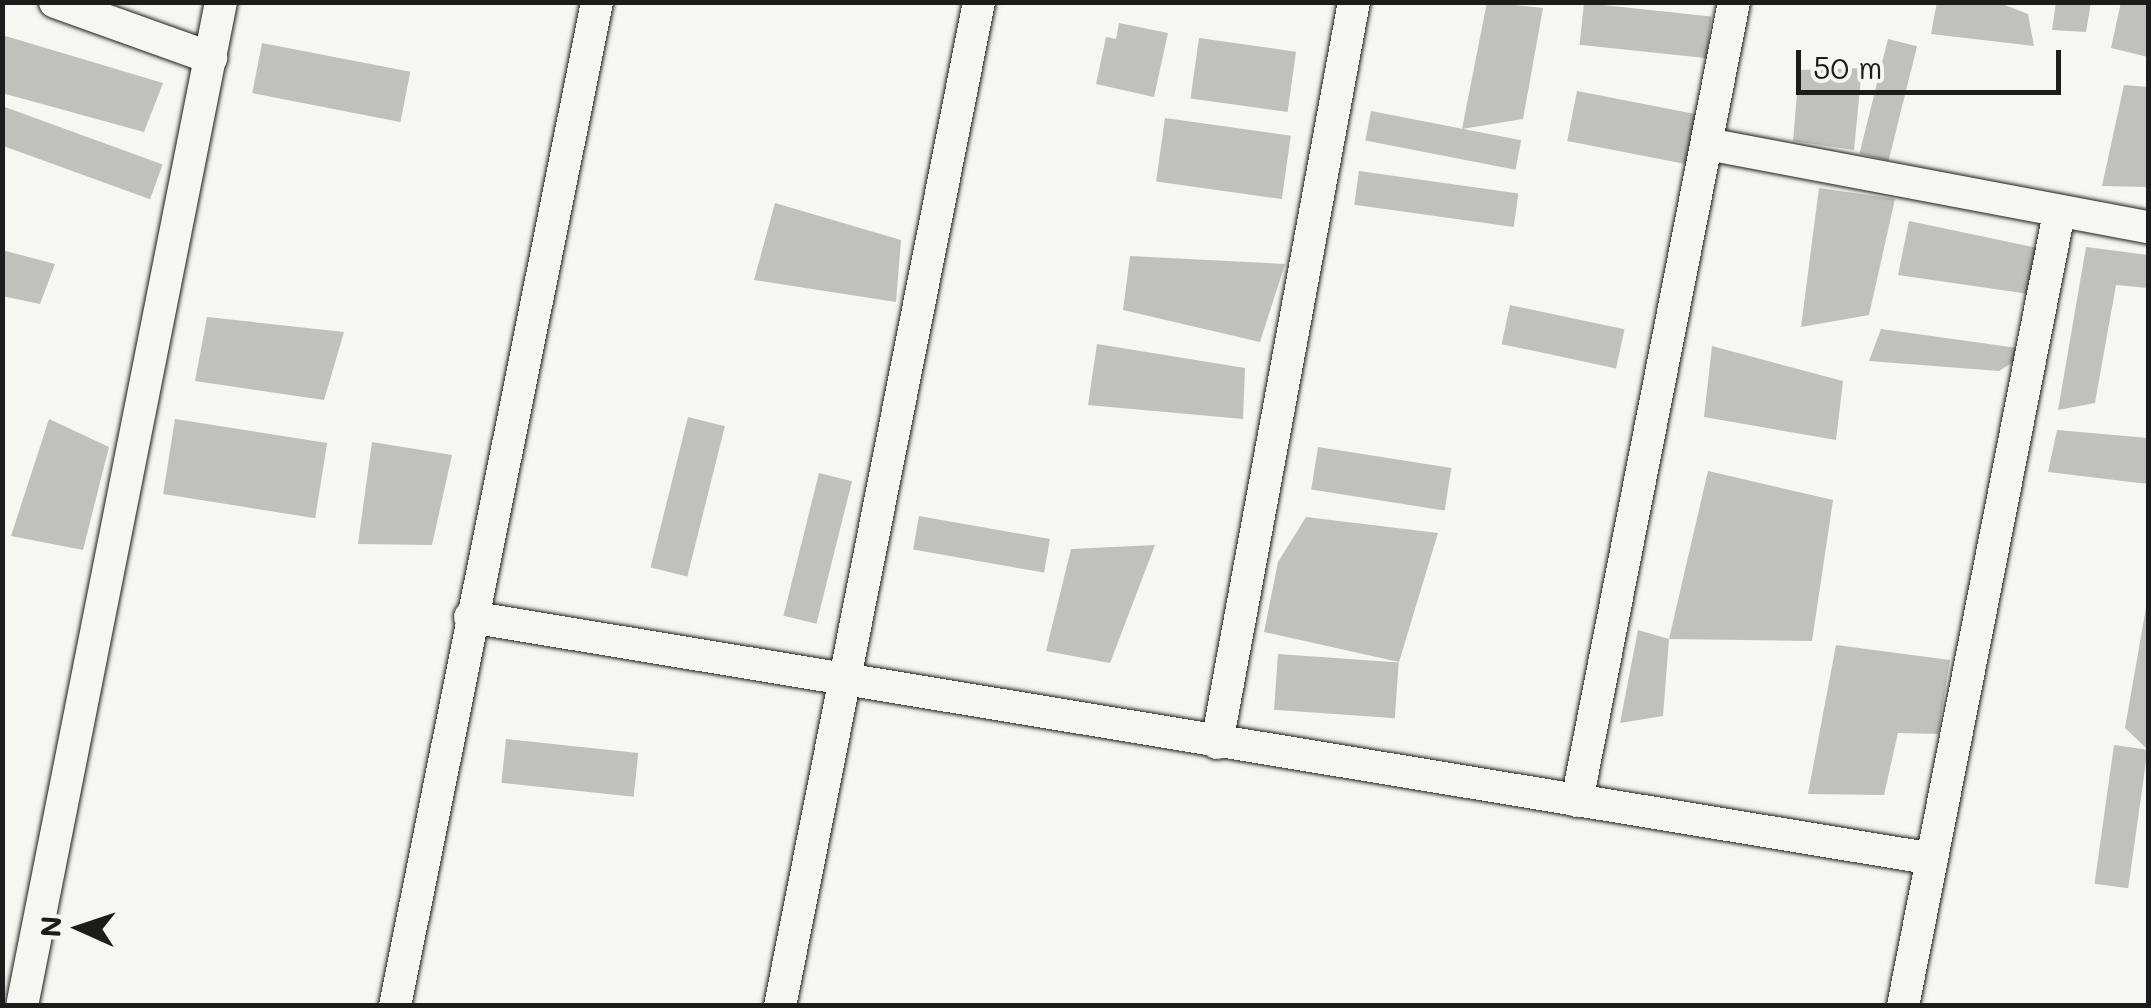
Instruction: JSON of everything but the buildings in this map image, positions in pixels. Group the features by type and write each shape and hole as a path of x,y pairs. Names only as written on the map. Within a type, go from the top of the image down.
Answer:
{"street":[{"path":"55,2 211,58"},
{"path":"22,1006 220,2"},
{"path":"395,1006 596,2"},
{"path":"780,1006 847,684 979,2"},
{"path":"1217,743 1354,2"},
{"path":"1577,801 1734,2"},
{"path":"1706,144 2148,227"},
{"path":"1902,1006 1928,858 2059,213"},
{"path":"470,617 847,684 1928,858"}]}
